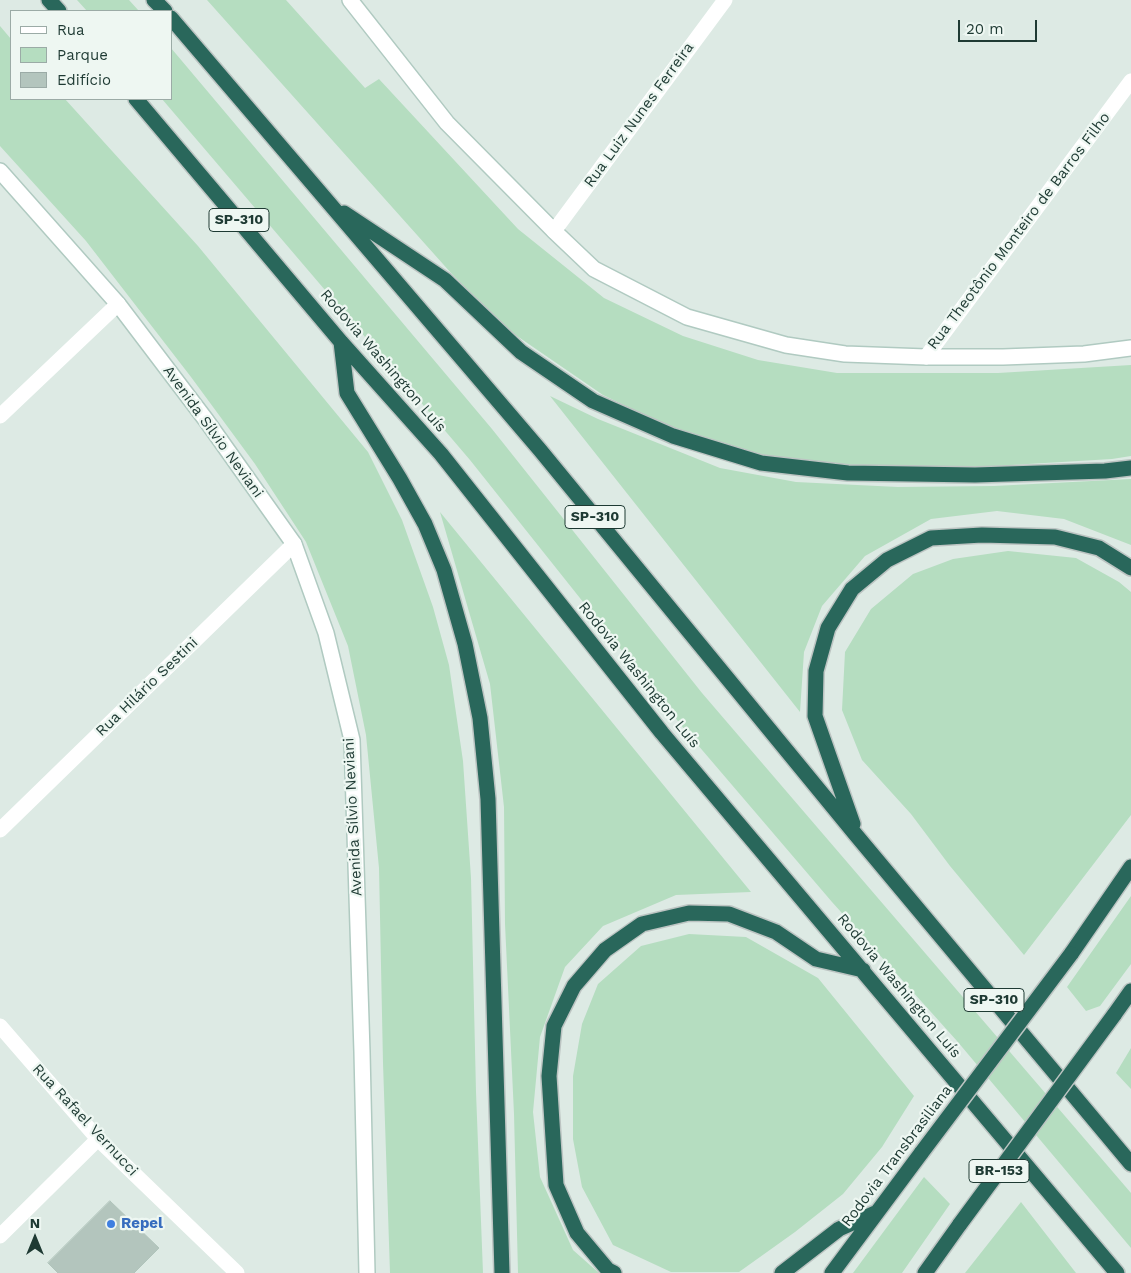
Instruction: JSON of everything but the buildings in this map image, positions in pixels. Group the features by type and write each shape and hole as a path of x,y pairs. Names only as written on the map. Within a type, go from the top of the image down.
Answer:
{"highway":[{"path":"49,0 58,10"},
{"path":"154,0 164,10"},
{"name":"SP-310","path":"172,19 540,450 856,835 1131,1164"},
{"name":"Rodovia Washington Luís","path":"137,100 341,342 441,454 662,733 1117,1273"},
{"path":"328,203 444,280 520,352 585,396 673,436 760,463 848,474 975,475 1105,471 1131,468"},
{"path":"341,342 347,393 400,479 425,524 444,570 465,644 480,718 488,799 502,1273"},
{"path":"856,835 815,716 816,671 828,628 852,590 887,560 931,538 982,535 1055,537 1099,548 1131,568"},
{"name":"Rodovia Transbrasiliana","path":"832,1273 1071,954 1131,867"},
{"path":"614,1273 608,1270 577,1233 556,1185 549,1076 554,1026 574,986 605,950 642,924 689,913 729,914 776,932 816,959 863,970"},
{"name":"BR-153","path":"925,1273 1131,991"},
{"path":"782,1273 839,1229 876,1212"}],"main road":[{"path":"350,0 447,123 594,269 687,317 786,345 845,354 926,358 1084,354 1131,348"},
{"name":"Rua Luiz Nunes Ferreira","path":"554,231 725,0"},
{"name":"Rua Theotônio Monteiro de Barros Filho","path":"926,358 1131,81"},
{"name":"Avenida Sílvio Neviani","path":"0,171 118,304 206,420 294,544 326,633 352,740 367,1273"},
{"path":"0,416 118,304"},
{"name":"Rua Hilário Sestini","path":"0,830 294,544"},
{"name":"Rua Rafael Vernucci","path":"0,1026 98,1139 237,1273"},
{"path":"0,1236 98,1139"}],"green space":[{"path":"77,0 129,0 138,10 86,10"},
{"path":"207,0 286,0 365,88 379,79 518,229 604,298 683,336 758,360 837,373 998,373 1131,365 1131,456 1112,459 944,469 850,466 762,456 674,429 603,395 501,325 451,273"},
{"path":"0,26 10,38 10,100 66,100 198,246 368,452 402,520 433,607 449,665 463,761 471,878 476,1092 483,1273 390,1273 379,868 366,735 348,646 306,542 255,464 191,377 86,241 0,146"},
{"path":"172,49 492,429 702,693 1131,1193 1131,1248 957,1041 832,902 685,730 470,460 163,100 172,100"},
{"path":"550,396 598,419 720,468 796,482 898,487 994,486 1131,479 1131,545 1064,519 997,511 931,519 865,556 822,606 804,652 800,712"},
{"path":"440,512 751,892 676,895 603,926 565,967 540,1037 533,1112 540,1177 573,1250 599,1273 518,1273 514,1114 505,924 504,807 490,684"},
{"path":"1008,551 1076,558 1119,582 1131,592 1131,815 1024,955 950,866 911,814 862,760 842,710 845,652 871,609 913,574 953,559"},
{"path":"1131,896 1131,964 1100,1006 1086,1011 1067,987"},
{"path":"689,934 746,937 818,978 914,1096 882,1147 843,1194 795,1232 739,1272 671,1272 613,1245 582,1187 573,1139 573,1076 582,1024 598,984 641,946"},
{"path":"1131,1048 1131,1089 1116,1073"},
{"path":"924,1177 950,1204 902,1273 853,1273"},
{"path":"1021,1202 1076,1273 965,1273"}],"place":[{"name":"Repel","path":"111,1224"}]}
